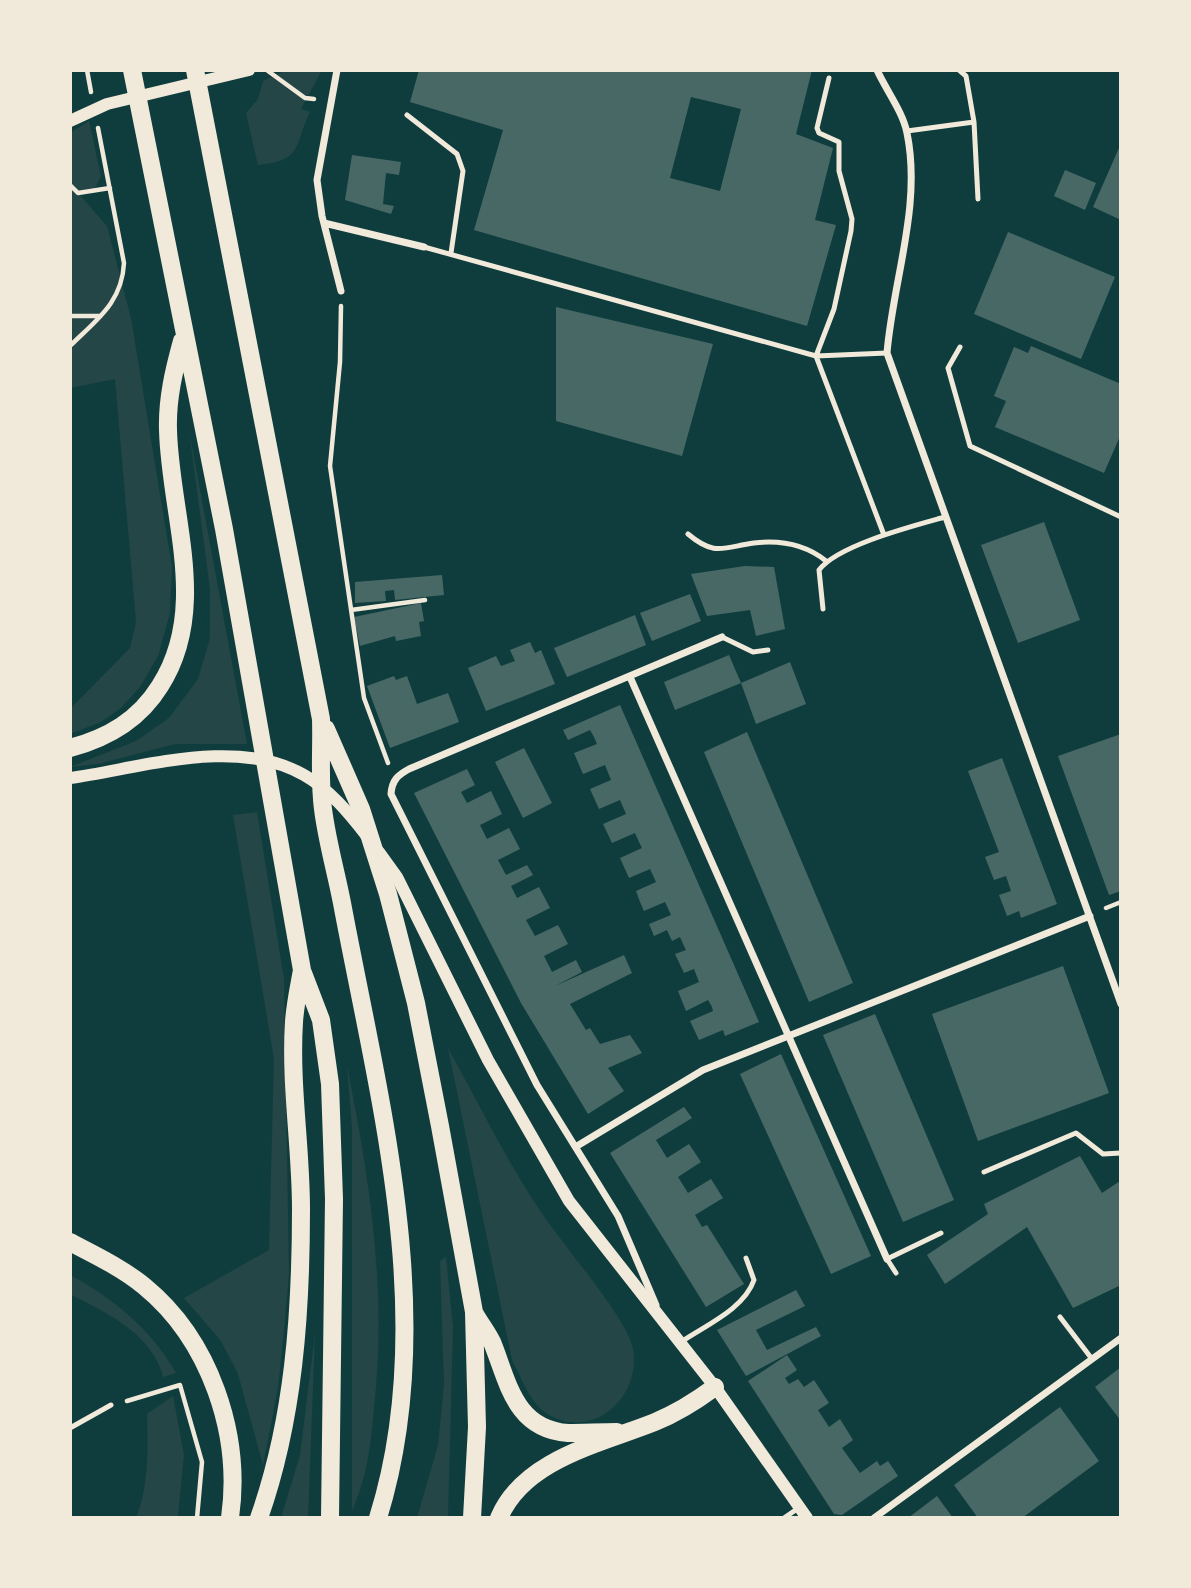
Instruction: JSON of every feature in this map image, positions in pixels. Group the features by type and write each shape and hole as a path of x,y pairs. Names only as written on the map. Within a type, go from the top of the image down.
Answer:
{"main road":[{"path":"195,70 321,719 323,808 354,966 396,1215 402,1282 399,1411 387,1487 378,1518"},
{"path":"132,71 238,609 302,970 321,1020 330,1084 334,1212 330,1518"},
{"path":"70,748 108,735 147,705 169,672 181,636 185,606 184,565 168,429 171,381 184,337"},
{"path":"321,719 365,821 388,894 416,1003 474,1312 477,1427 472,1518"},
{"path":"259,1518 272,1482 297,1346 301,1208 294,1022 302,970"},
{"path":"70,1242 143,1285 180,1325 203,1361 226,1424 231,1461 230,1518"},
{"path":"474,1312 491,1342 504,1382 531,1419 566,1433 624,1433"},
{"path":"499,1518 510,1495 525,1479 554,1463 685,1408 715,1387"}],"street":[{"path":"70,121 107,104 248,70"},
{"path":"337,70 329,102 317,180 324,223 341,292"},
{"path":"877,70 907,131 909,206 887,353 1121,1004"},
{"path":"324,223 424,247"},
{"path":"660,1316 618,1216 537,1085 391,794 394,779 409,769 722,637"},
{"path":"630,677 887,1259"},
{"path":"70,778 164,763 233,758 264,761 305,776 355,821 397,877 488,1060 569,1201 592,1234 715,1387 803,1512"},
{"path":"577,1146 691,1076 1090,916"},
{"path":"874,1518 1121,1338"}],"lane":[{"path":"959,70 966,76 974,122 978,199"},
{"path":"829,78 817,128 819,133 839,142 841,180 852,219 834,309 816,356 884,535"},
{"path":"407,115 457,153 463,171 451,253"},
{"path":"907,131 974,122"},
{"path":"424,247 816,356 887,353"},
{"path":"960,346 948,368 970,446 1121,517"},
{"path":"823,609 819,570 826,561 884,535 945,517"},
{"path":"688,534 700,545 724,551 754,543 785,544 811,549 826,561"},
{"path":"722,637 753,652 768,650"},
{"path":"984,1172 1076,1133 1103,1154 1121,1153"},
{"path":"896,1273 887,1259 941,1233"},
{"path":"681,1342 736,1305 748,1293 754,1280 746,1258"},
{"path":"1060,1317 1092,1359"},
{"path":"70,1429 111,1405"},
{"path":"784,1518 803,1512"}],"path":[{"path":"267,70 304,98 329,102"},
{"path":"70,346 100,316 121,290 123,282 124,264 105,164"},
{"path":"70,186 78,193 110,188"},
{"path":"341,292 340,362 330,466 365,698 394,779"},
{"path":"70,316 100,316"},
{"path":"351,610 425,600"},
{"path":"111,1405 180,1385 202,1462 197,1518"}],"shaded area":[{"path":"287,70 322,70 301,109 310,112 290,156 258,165 246,113 258,99 263,81"},
{"path":"89,121 101,176 94,190 78,193 107,226 131,318 172,567 170,613 158,656 140,687 121,708 101,722 70,734 70,709 130,648 136,622 115,379 70,388 70,133"},
{"path":"189,430 247,744 175,744 98,764 70,767 136,741 169,718 198,679 210,638 210,589"},
{"path":"257,812 284,979 289,1273 278,1388 263,1465 238,1374 221,1341 184,1298 269,1250 274,1059 233,815"},
{"path":"448,1048 527,1190 606,1299 628,1335 633,1349 634,1366 630,1382 623,1396 599,1417 584,1422 568,1422 544,1412 528,1391 512,1360"},
{"path":"347,1066 369,1194 378,1321 378,1364 370,1449 362,1485 352,1511 352,1128"},
{"path":"446,1257 453,1327 448,1518 417,1518 438,1445 444,1384 440,1261"},
{"path":"70,1275 130,1316 155,1343 176,1373 163,1377 149,1348 126,1326 70,1294"},
{"path":"315,1334 308,1518 281,1518 300,1455"},
{"path":"173,1396 184,1455 178,1516 136,1518 145,1480 147,1414"}],"building":[{"path":"419,70 812,70 796,134 833,148 815,220 836,225 807,326 474,230 503,130 410,102","holes":["691,97 741,109 720,191 670,178"]},
{"path":"1119,148 1121,149 1121,220 1093,207"},
{"path":"352,155 401,162 399,175 386,173 383,204 394,206 391,214 345,200"},
{"path":"1065,170 1096,183 1085,210 1054,196"},
{"path":"1008,232 1115,277 1081,359 974,314"},
{"path":"556,307 713,344 682,456 556,421"},
{"path":"1031,346 1121,384 1121,434 1104,473 995,427 1006,401 994,396 1014,347 1028,353"},
{"path":"1044,522 1080,620 1018,643 981,545"},
{"path":"745,566 774,567 785,629 756,636 750,610 707,616 691,574"},
{"path":"442,575 444,595 395,600 394,590 385,591 386,601 355,603 355,582"},
{"path":"690,594 701,621 652,641 640,613"},
{"path":"421,603 424,621 419,622 421,636 396,641 395,636 360,646 354,617"},
{"path":"635,615 646,645 567,677 554,648"},
{"path":"530,642 535,653 541,650 555,684 486,711 468,668 496,656 501,666 515,661 510,650"},
{"path":"729,655 741,683 675,710 664,682"},
{"path":"790,662 806,704 756,724 741,683"},
{"path":"394,676 396,680 407,676 417,704 448,693 459,722 390,748 367,686"},
{"path":"620,705 759,1022 725,1036 723,1030 699,1040 690,1021 713,1011 712,1007 708,1000 686,1011 678,991 699,982 694,969 684,973 675,954 686,950 680,937 672,941 667,930 654,936 649,924 671,915 665,902 644,911 636,891 656,882 650,869 629,878 620,858 642,848 635,833 612,843 603,824 626,814 620,800 599,809 590,789 611,780 605,765 583,774 574,753 597,744 594,737 590,730 568,740 563,730"},
{"path":"747,732 853,983 809,1002 704,752"},
{"path":"1121,734 1121,891 1109,895 1058,756"},
{"path":"524,748 552,803 523,818 495,762"},
{"path":"1002,758 1057,904 1021,918 1019,911 1007,916 999,895 1011,891 1006,876 994,880 985,857 999,852 968,771"},
{"path":"467,769 475,785 461,792 467,803 491,791 502,814 480,825 487,839 509,828 520,849 498,860 506,875 527,865 533,875 511,886 517,898 539,887 550,908 526,920 535,936 558,925 568,944 544,956 552,972 576,960 582,972 555,986 624,955 632,973 570,1004 586,1030 590,1028 600,1044 630,1035 642,1053 608,1068 624,1091 588,1114 521,1003 414,793"},
{"path":"1063,966 1109,1093 978,1141 932,1014"},
{"path":"875,1014 954,1200 903,1222 823,1035"},
{"path":"781,1054 871,1256 831,1274 740,1074"},
{"path":"684,1107 692,1118 656,1140 667,1158 689,1144 701,1162 678,1177 688,1193 711,1179 723,1198 695,1215 702,1227 707,1225 744,1284 706,1307 610,1153"},
{"path":"1080,1156 1102,1193 1120,1181 1121,1184 1121,1285 1073,1308 1027,1227 945,1284 927,1255 988,1214 984,1204"},
{"path":"796,1290 805,1306 756,1330 767,1350 816,1327 821,1336 746,1376 717,1330"},
{"path":"787,1355 797,1370 785,1378 789,1384 798,1379 804,1387 814,1380 829,1403 818,1410 829,1427 840,1419 853,1440 842,1448 860,1473 877,1461 880,1466 888,1461 898,1476 842,1515 834,1514 748,1381"},
{"path":"1121,1367 1121,1421 1095,1387"},
{"path":"1060,1407 1099,1461 1022,1518 978,1518 954,1485"},
{"path":"937,1496 953,1518 908,1518"}]}
